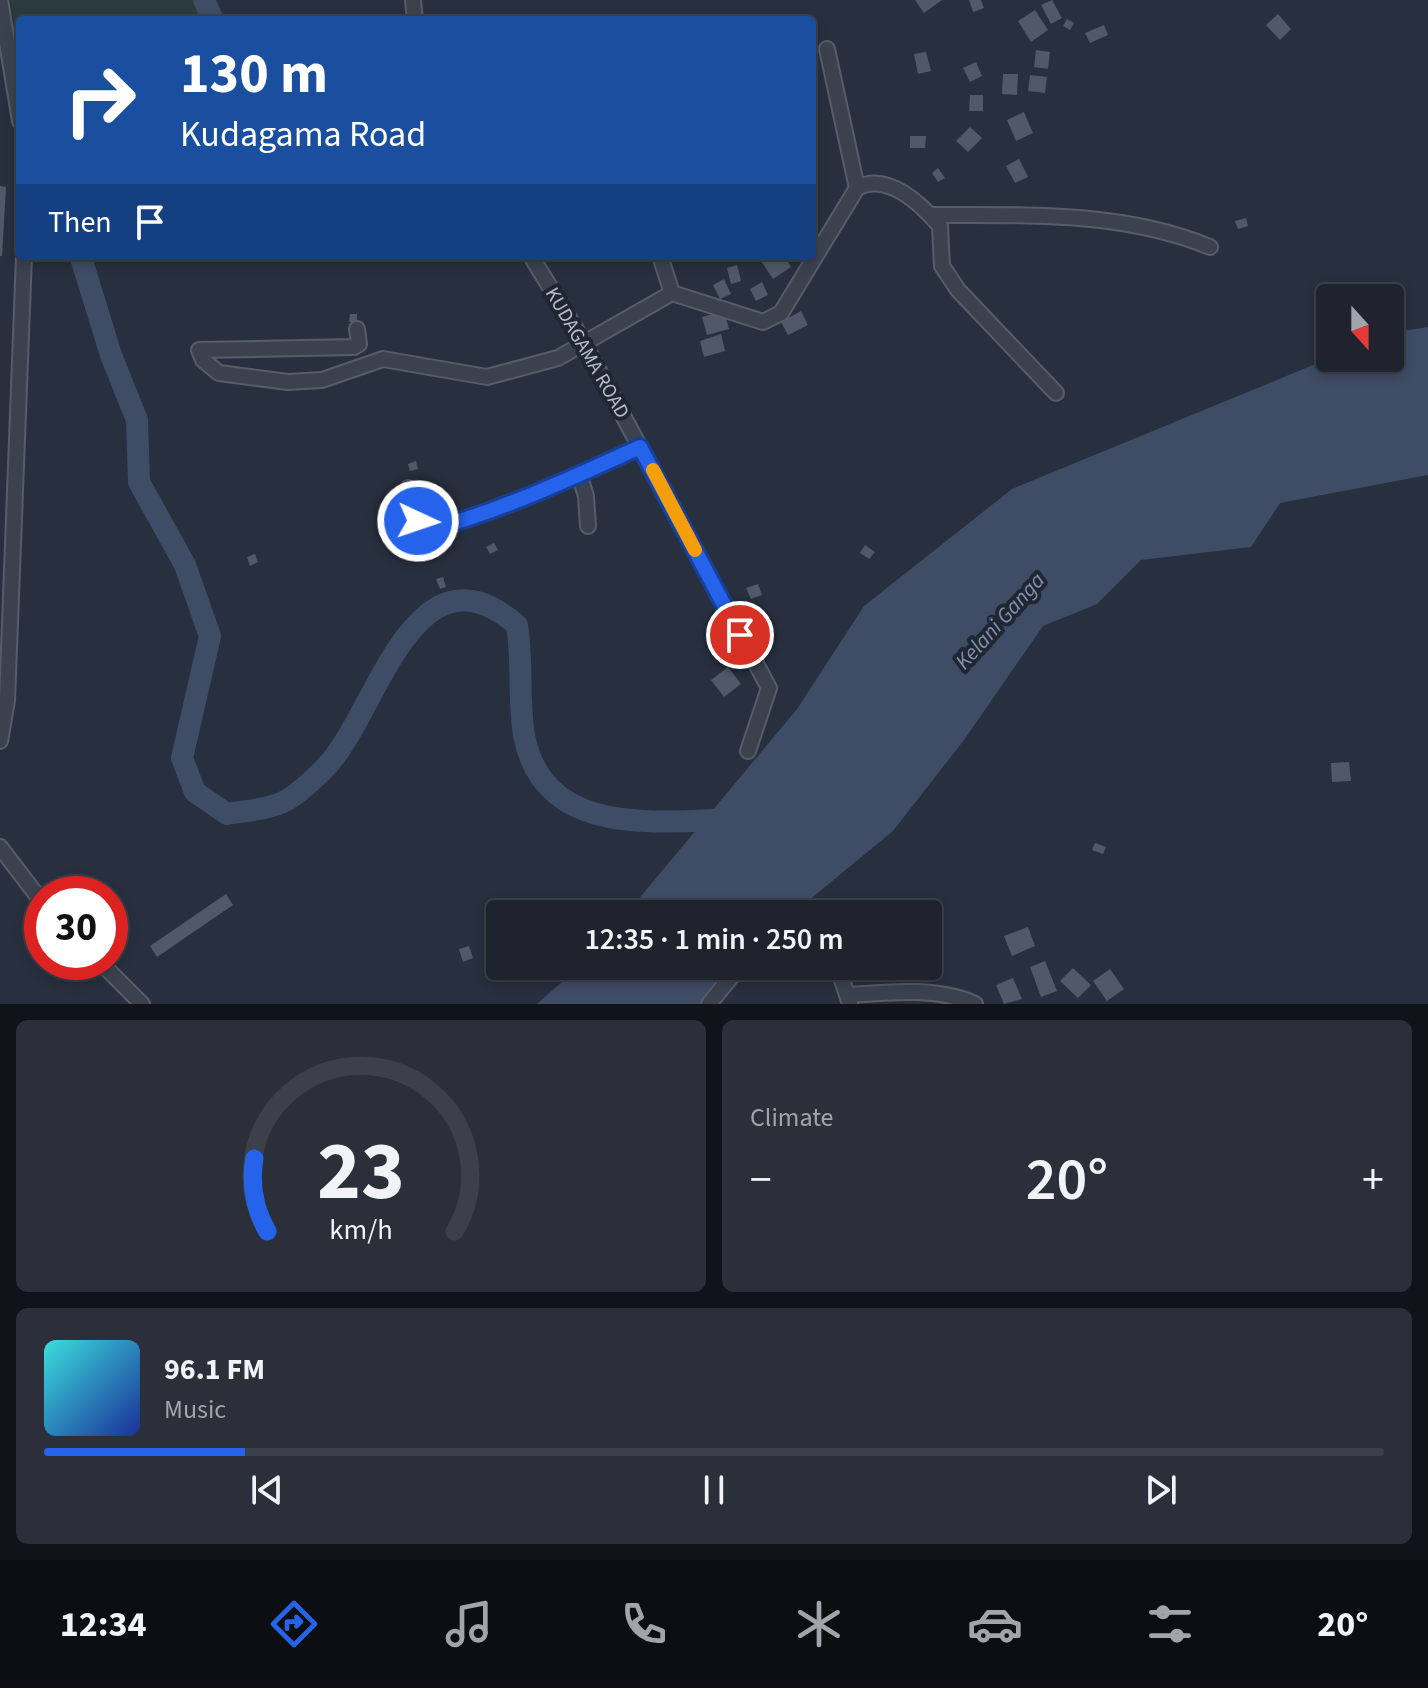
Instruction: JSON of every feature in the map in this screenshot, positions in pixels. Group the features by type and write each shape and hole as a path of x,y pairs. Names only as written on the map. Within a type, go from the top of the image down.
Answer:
{"street":[{"path":"0,0 16,97"},
{"path":"827,49 857,188"},
{"path":"816,252 857,188 870,182 885,182 931,215 940,226 942,266 958,290 1056,393"},
{"path":"931,215 1077,216 1179,234 1210,247"},
{"path":"0,741 7,701 24,260"},
{"name":"KUDAGAMA ROAD","path":"533,260 583,341 769,688 748,751"},
{"path":"661,260 672,293"},
{"path":"357,329 359,344 354,347 199,350 203,360 219,373 288,382 322,380 383,359 487,377 558,358 672,293 763,322 774,318 811,260"},
{"path":"408,488 418,521 434,529 487,514 580,477 640,447"},
{"path":"580,477 586,496 588,526"},
{"path":"0,847 24,878"},
{"path":"118,980 142,1004"},
{"path":"709,1004 729,980"},
{"path":"842,980 850,1000 887,992 943,995 975,1004"}],"shaded area":[{"path":"10,0 196,0 203,16 16,16 16,31"}],"water":[{"name":"Kelani Ganga","path":"1428,327 1428,475 1280,503 1251,547 1141,560 1097,604 1043,626 964,740 893,831 809,900 638,900 797,709 864,606 1012,489 1316,364 1316,372 1404,372 1404,331"},
{"path":"564,980 719,980 711,1004 537,1004"}],"building":[{"path":"915,0 942,0 924,13"},
{"path":"969,0 981,0 984,8 973,12"},
{"path":"1052,0 1062,18 1051,24 1041,5"},
{"path":"1035,10 1048,30 1031,42 1018,21"},
{"path":"1278,14 1291,29 1280,40 1266,25"},
{"path":"1067,19 1074,23 1070,30 1063,26"},
{"path":"1104,25 1108,35 1090,43 1085,33"},
{"path":"1036,50 1050,52 1048,69 1034,67"},
{"path":"926,52 931,71 918,74 914,54"},
{"path":"976,62 982,76 970,82 963,68"},
{"path":"1003,74 1018,74 1017,95 1002,94"},
{"path":"1030,75 1047,77 1045,93 1028,91"},
{"path":"970,95 983,95 983,111 969,111"},
{"path":"1024,112 1033,133 1016,141 1007,120"},
{"path":"970,127 982,138 968,152 956,141"},
{"path":"910,136 926,136 925,148 910,148"},
{"path":"1019,159 1028,177 1015,183 1006,166"},
{"path":"938,168 945,178 938,182 932,173"},
{"path":"0,186 6,187 2,256 0,256"},
{"path":"1246,218 1248,226 1238,229 1235,221"},
{"path":"760,260 787,260 791,267 773,279"},
{"path":"737,265 741,281 731,284 727,268"},
{"path":"724,279 731,294 720,299 713,285"},
{"path":"762,282 768,295 756,301 750,289"},
{"path":"724,311 729,329 707,335 702,317"},
{"path":"801,311 808,325 788,335 781,322"},
{"path":"350,314 357,314 357,322 349,322"},
{"path":"721,334 725,351 704,357 700,341"},
{"path":"416,461 418,469 410,471 408,464"},
{"path":"494,543 498,550 490,554 486,547"},
{"path":"865,545 875,552 869,559 860,553"},
{"path":"255,554 258,562 250,566 247,557"},
{"path":"443,577 446,587 440,589 436,579"},
{"path":"758,584 762,595 751,599 746,588"},
{"path":"728,667 741,684 724,697 711,680"},
{"path":"1349,762 1351,781 1332,782 1331,763"},
{"path":"1095,843 1106,847 1103,854 1092,850"},
{"path":"226,894 233,905 157,957 150,946"},
{"path":"1028,927 1035,946 1012,956 1004,936"},
{"path":"469,946 473,958 463,962 459,949"},
{"path":"1045,961 1057,991 1041,997 1030,967"},
{"path":"1073,968 1091,985 1078,998 1060,981"},
{"path":"1110,969 1124,989 1107,1001 1093,981"},
{"path":"1013,978 1022,999 1004,1004 996,985"}],"waterway":[{"path":"204,0 211,16"},
{"path":"83,260 111,355 137,420 139,482 185,565 210,636 182,758 195,792 227,814 268,807 292,797 324,769 343,744 401,644 424,617 450,602 481,603 517,625 524,735 535,768 554,792 578,807 637,821 733,819"}],"slow traffic":[{"path":"653,470 695,550"}],"route":[{"path":"418,521 434,529 487,514 580,477 640,447 740,635"}]}
